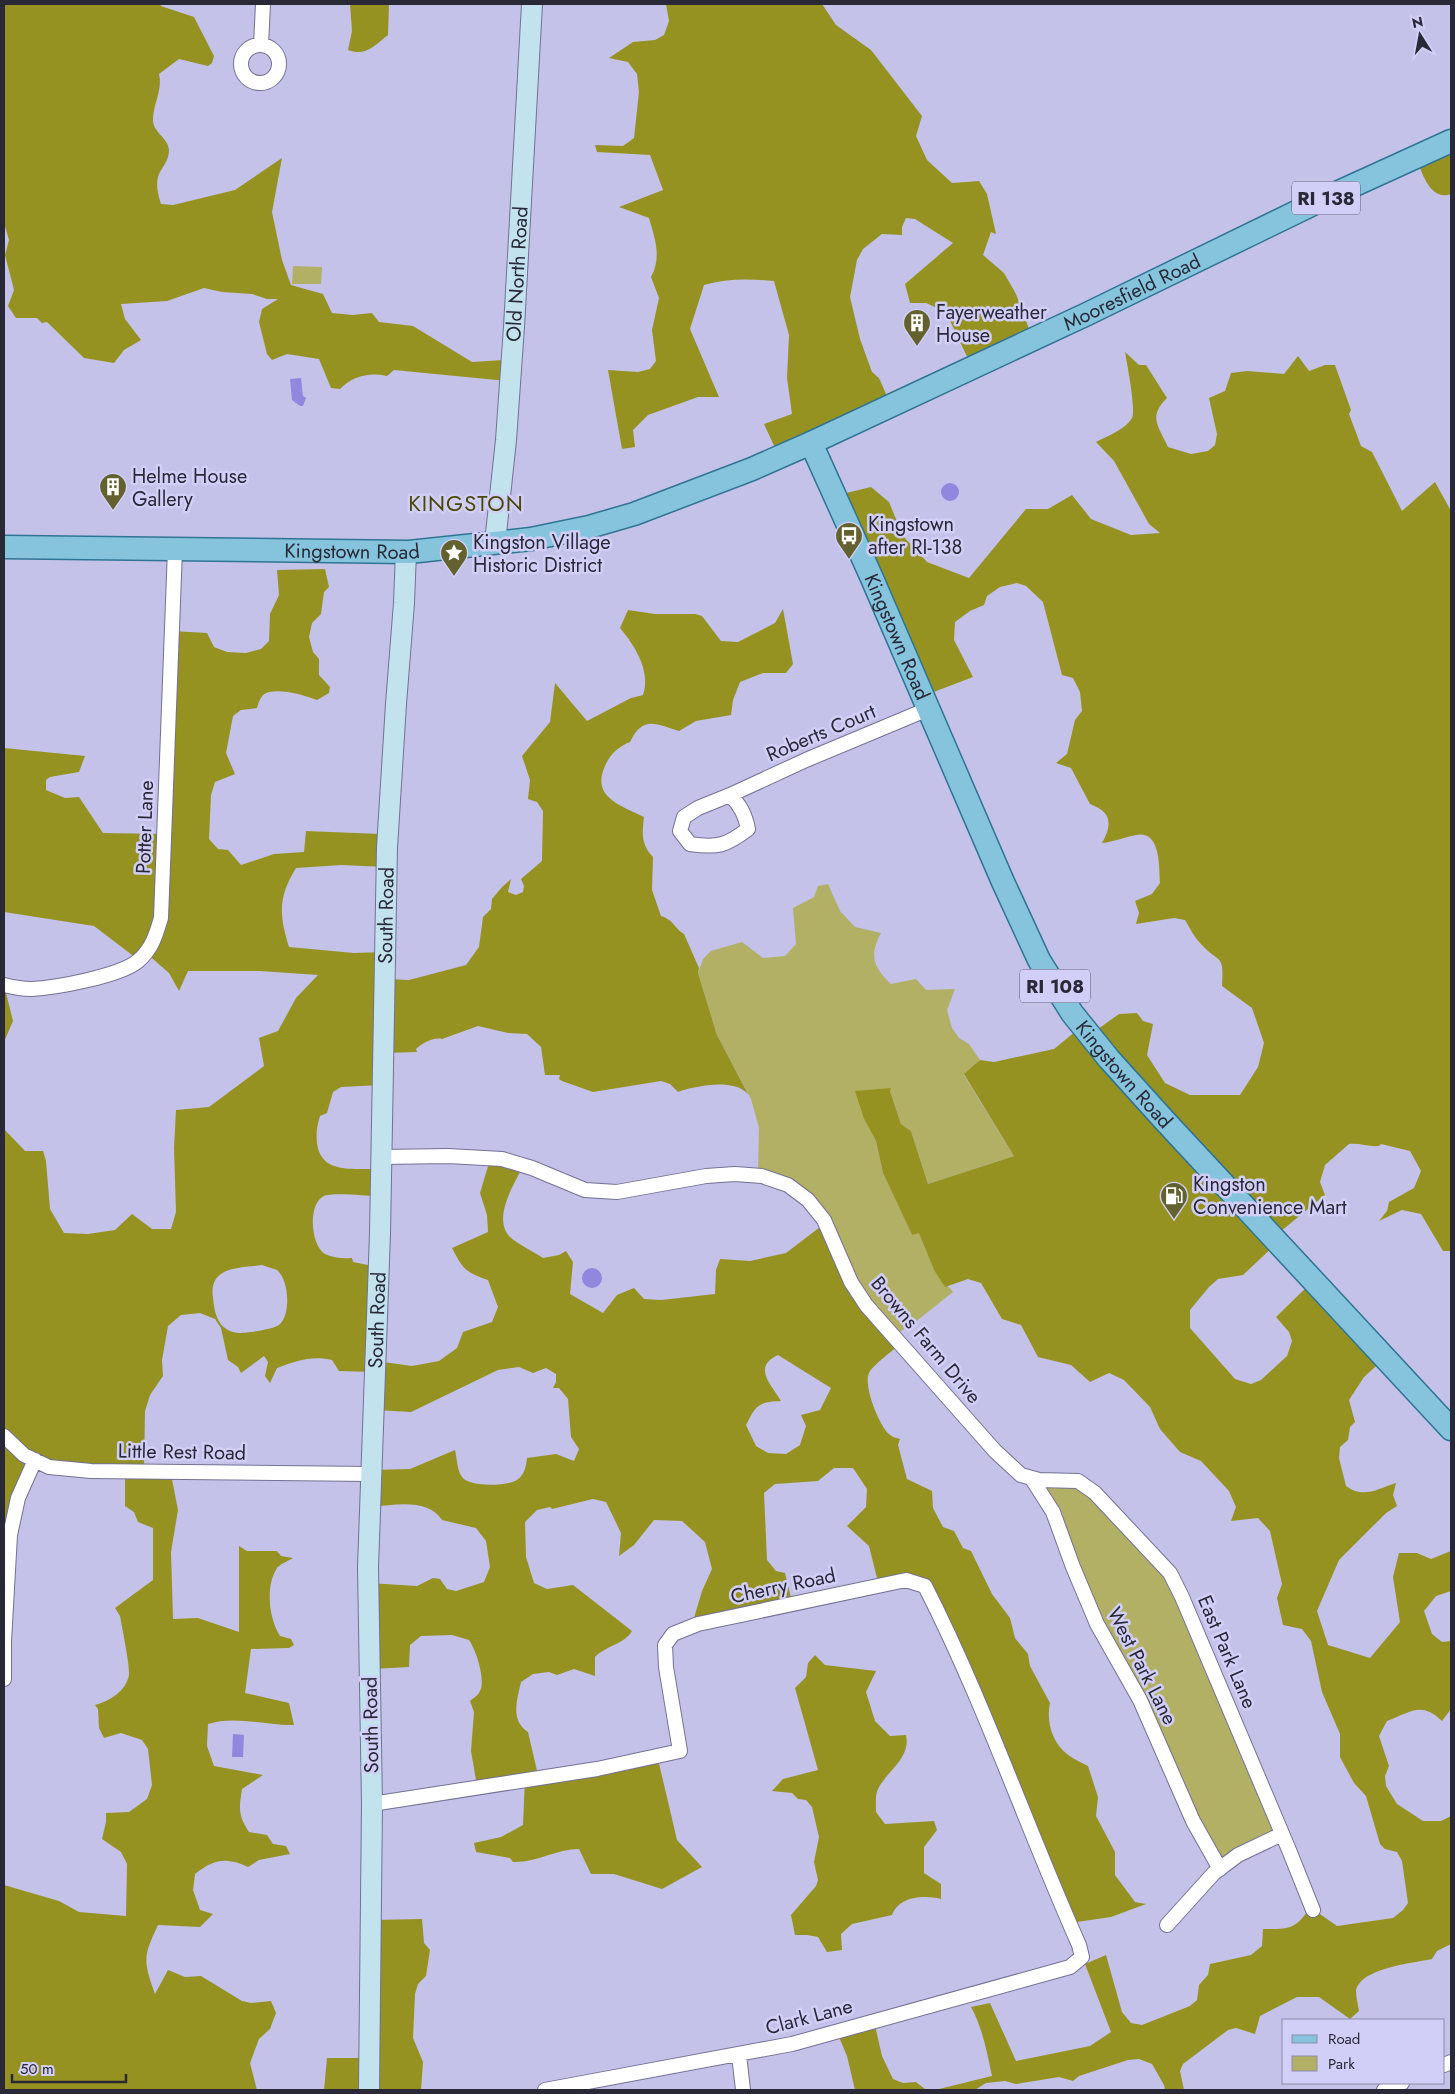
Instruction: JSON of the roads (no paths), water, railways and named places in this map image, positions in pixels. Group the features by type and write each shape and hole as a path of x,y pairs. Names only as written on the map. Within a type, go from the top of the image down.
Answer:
{"main road":[{"name":"Mooresfield Road","path":"811,443 1085,316 1317,202 1451,141"},
{"name":"Kingstown Road","path":"4,547 406,552 532,539 589,527 634,514 811,443 1039,960 1072,1013 1109,1059 1159,1114 1451,1429"}],"street":[{"path":"262,45 263,4"},
{"name":"Old North Road","path":"495,543 506,440 514,326 532,4"},
{"name":"Potter Lane","path":"4,986 30,989 123,971 139,961 153,944 161,918 176,549"},
{"name":"South Road","path":"369,2090 372,1804 368,1567 370,1474 382,1157 387,848 406,552"},
{"name":"Roberts Court","path":"730,795 746,816 748,829 735,839 713,847 690,844 680,831 684,817 698,808 928,709"},
{"name":"Browns Farm Drive","path":"382,1157 448,1156 502,1159 532,1168 585,1190 617,1192 706,1176 735,1174 762,1176 788,1185 808,1200 824,1220 851,1282 866,1305 995,1451 1021,1475 1032,1479"},
{"name":"Little Rest Road","path":"4,1436 24,1456 48,1466 91,1471 370,1474"},
{"path":"4,1679 4,1641 10,1535 18,1498 35,1460"},
{"name":"East Park Lane","path":"1032,1479 1078,1480 1095,1493 1170,1573 1182,1597 1313,1910"},
{"name":"West Park Lane","path":"1032,1479 1053,1512 1073,1568 1097,1624 1140,1700 1193,1821 1220,1869"},
{"name":"Cherry Road","path":"372,1804 597,1768 680,1752 666,1667 665,1645 673,1634 698,1624 906,1580 925,1586 944,1624 987,1721 1079,1945 1082,1957 1076,1961"},
{"path":"1167,1925 1214,1873 1238,1855 1282,1834"},
{"name":"Clark Lane","path":"545,2090 792,2044 1070,1968 1076,1961"},
{"path":"738,2055 743,2090"},
{"path":"1384,2090 1399,2084"}],"place":[{"name":"Fayerweather House","path":"917,347"},
{"name":"Helme House Gallery","path":"113,511"},
{"name":"Kingstown after RI-138","path":"849,560"},
{"name":"Kingston Village Historic District","path":"454,577"},
{"name":"Kingston Convenience Mart","path":"1174,1220"}],"district":[{"name":"KINGSTON","path":"466,503"}]}
